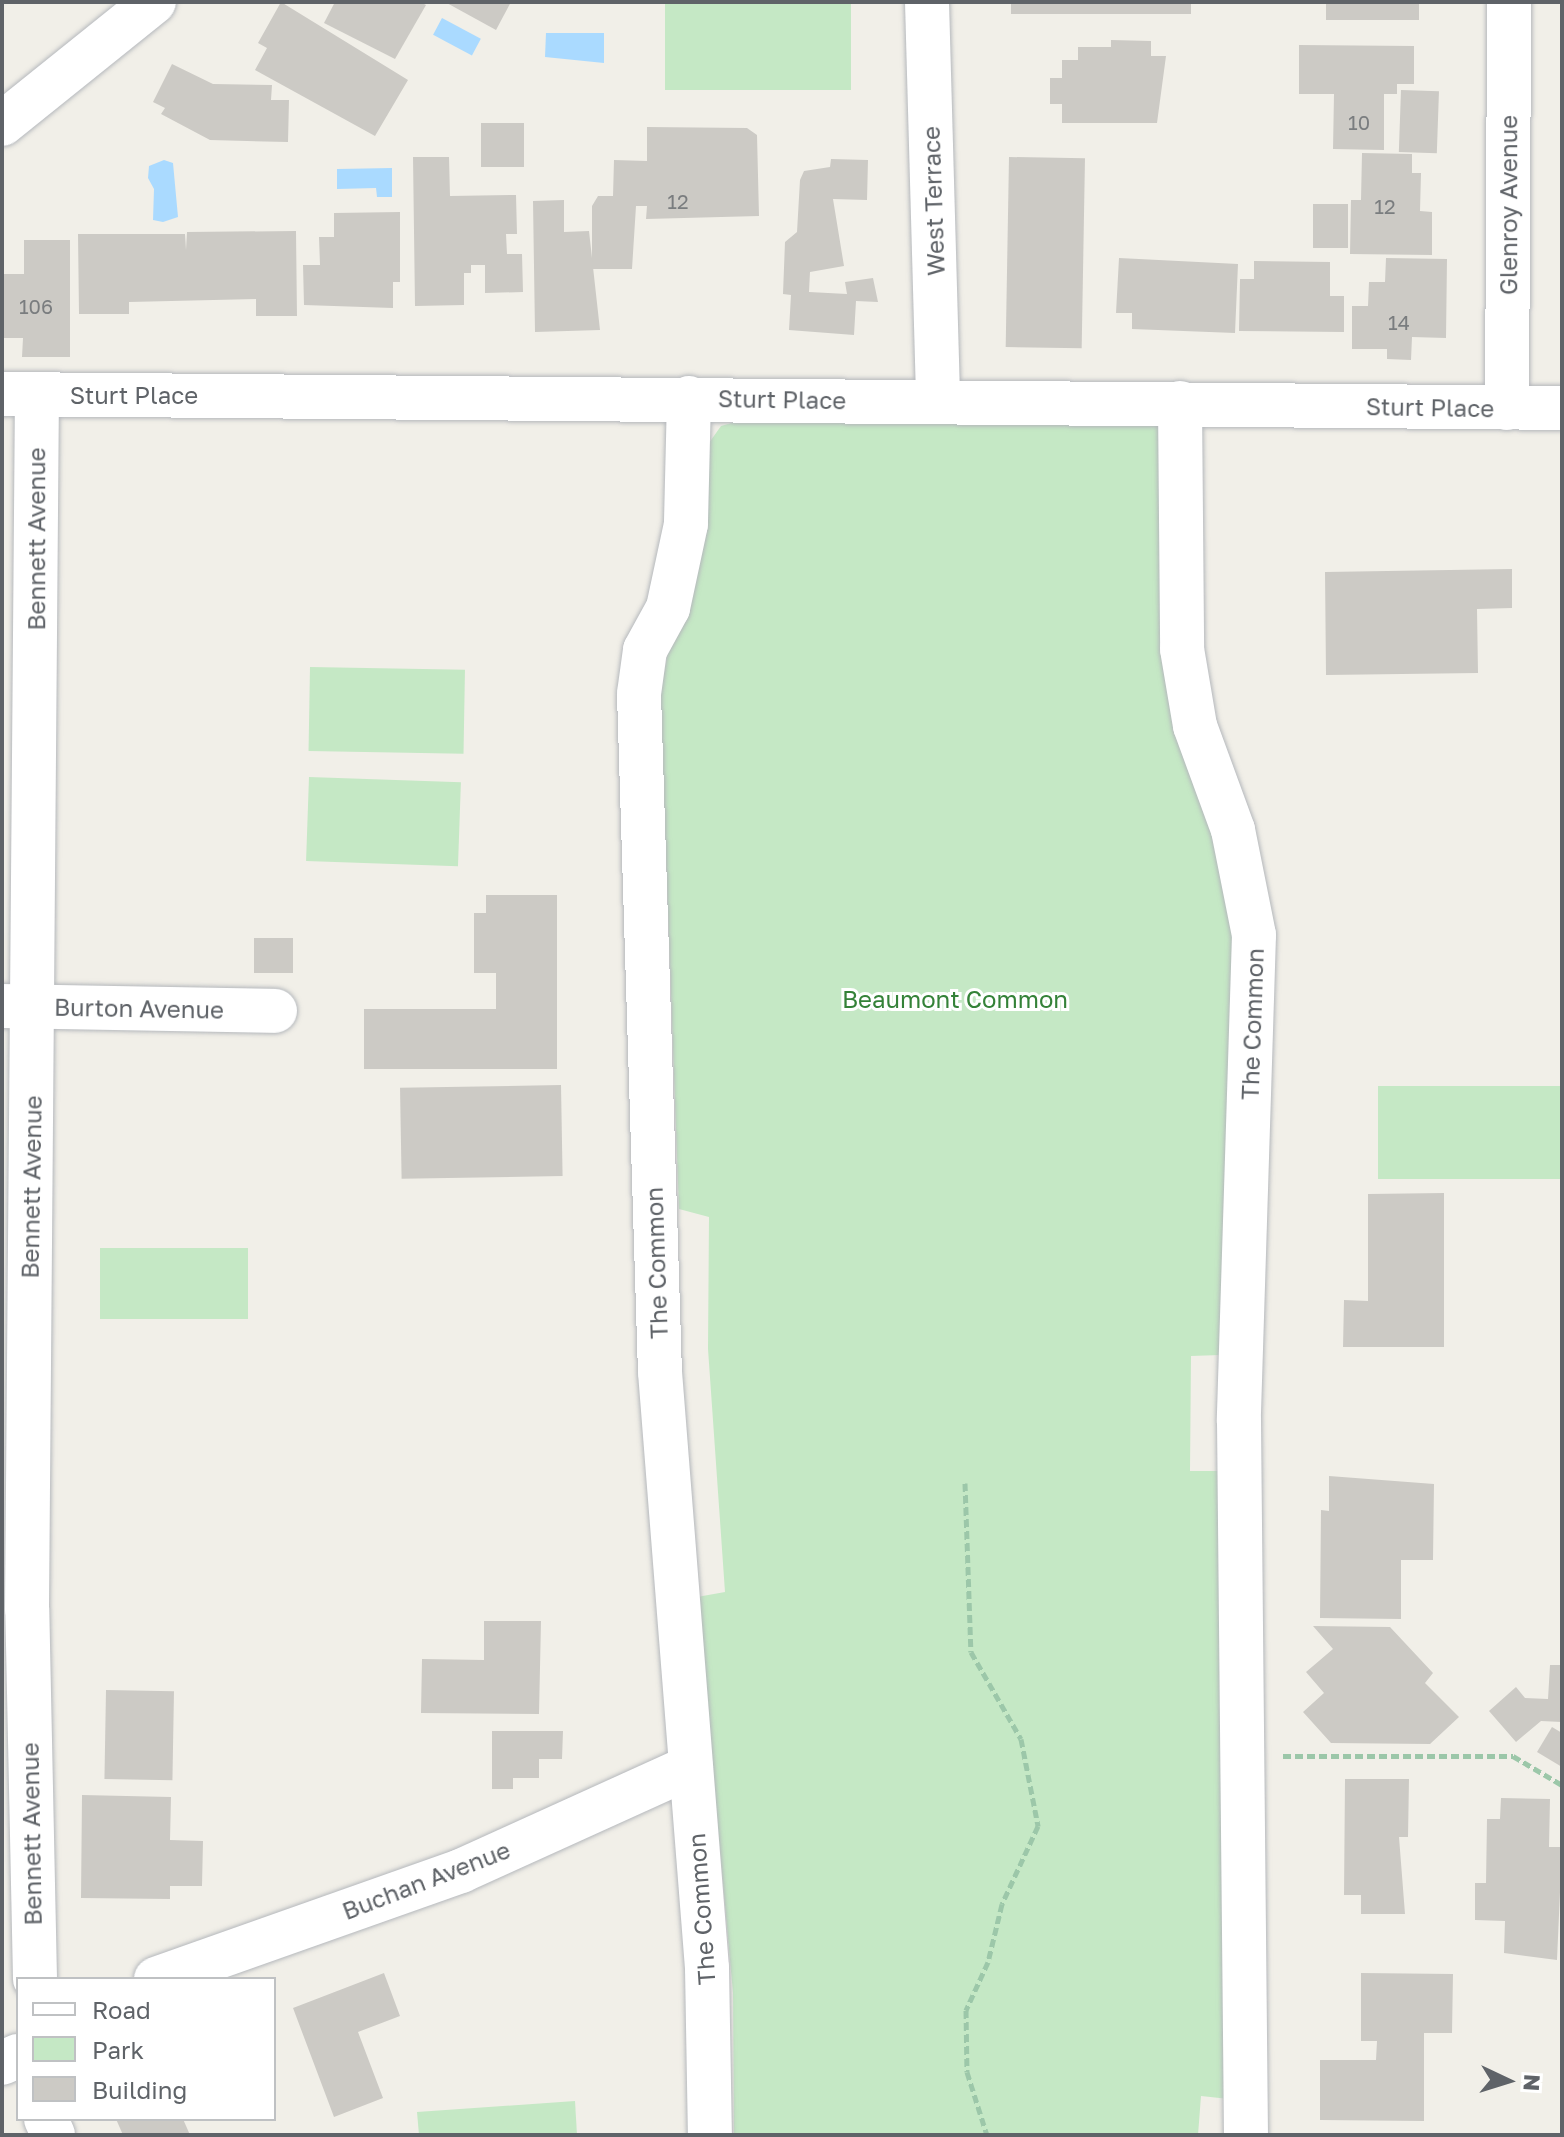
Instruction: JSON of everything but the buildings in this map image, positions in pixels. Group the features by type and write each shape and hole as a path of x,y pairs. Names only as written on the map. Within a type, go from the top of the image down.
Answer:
{"street":[{"path":"2,124 154,2"},
{"name":"West Terrace","path":"927,2 938,400"},
{"name":"Glenroy Avenue","path":"1507,408 1509,2"},
{"name":"Sturt Place","path":"20,394 1562,408"},
{"name":"Bennett Avenue","path":"20,394 15,1609 35,1977"},
{"name":"The Common","path":"689,398 686,524 668,608 645,650 639,694 660,1372 707,1968 710,2135"},
{"name":"The Common","path":"1180,403 1182,649 1195,726 1233,830 1254,935 1239,1421 1246,2135"},
{"name":"Burton Avenue","path":"18,1006 275,1011"},
{"name":"Buchan Avenue","path":"162,1977 461,1871 690,1767"}],"path":[{"path":"965,1483 971,1652 1021,1739 1038,1826 1002,1904 988,1962 966,2010 967,2072 987,2135"},
{"path":"1241,1756 1513,1756 1562,1785"}],"green space":[{"path":"665,2 851,2 851,90 665,90"},
{"name":"Beaumont Common","path":"735,422 1175,424 1217,844 1237,964 1220,1355 1191,1356 1190,1471 1222,1471 1229,2099 1201,2096 1198,2135 734,2135 733,1993 697,1597 725,1592 708,1349 709,1217 679,1209 660,696 704,450 721,426"},
{"path":"310,667 465,670 464,754 309,751"},
{"path":"309,777 461,782 458,866 306,861"},
{"path":"1378,1086 1562,1086 1562,1179 1378,1179"},
{"path":"100,1248 248,1248 248,1319 100,1319"},
{"path":"575,2101 577,2135 419,2135 417,2112"}],"water":[{"path":"442,18 481,39 472,55 433,35"},
{"path":"546,33 604,33 604,63 545,57"},
{"path":"164,160 173,163 178,217 163,222 153,220 154,189 148,178 149,166"},
{"path":"392,168 392,197 377,197 376,188 337,189 337,169"}]}
